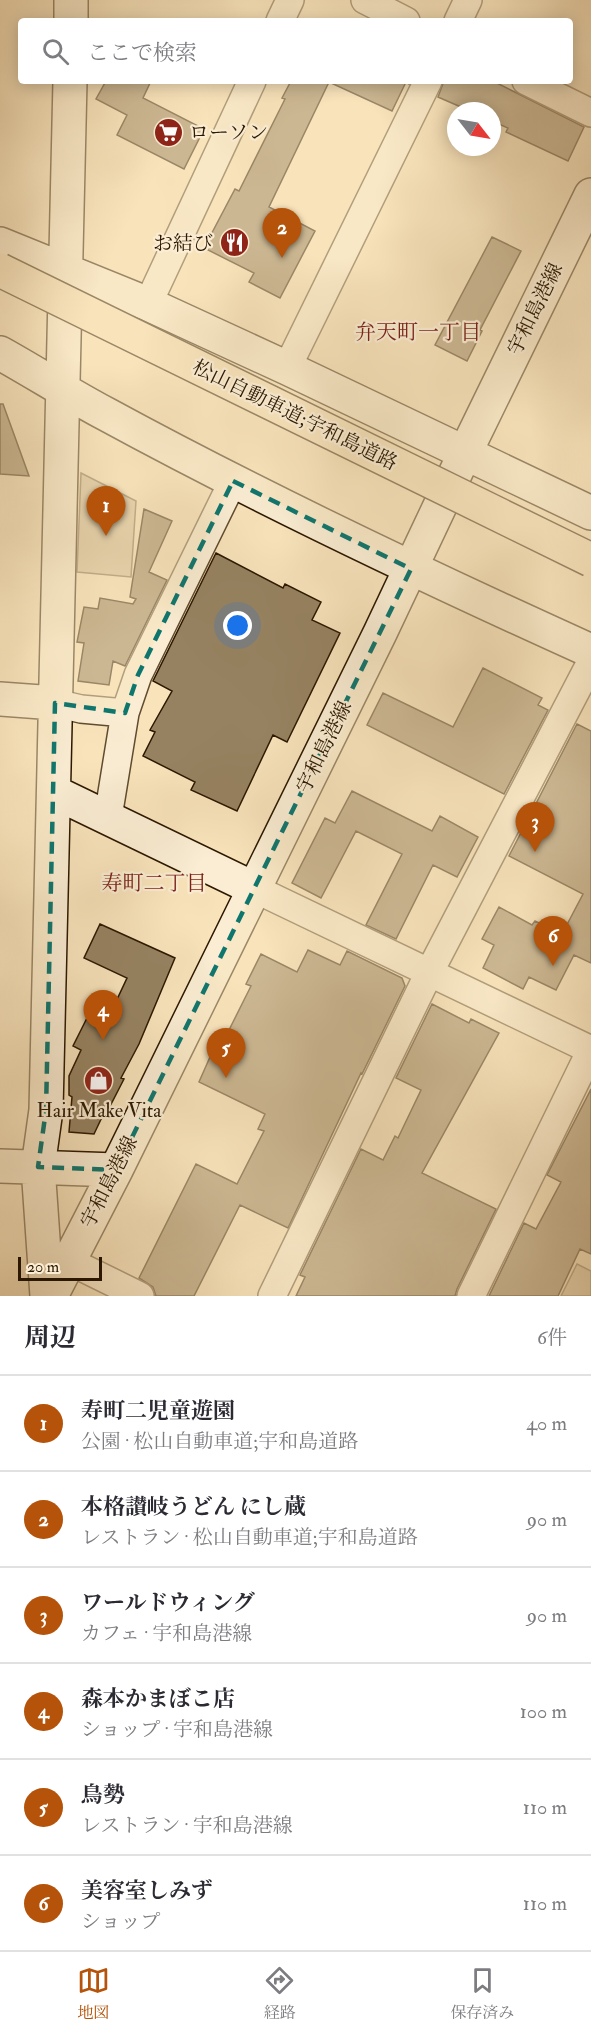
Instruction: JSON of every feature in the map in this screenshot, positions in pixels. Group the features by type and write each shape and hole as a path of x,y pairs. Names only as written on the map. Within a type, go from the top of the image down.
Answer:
{"highway":[{"name":"松山自動車道;宇和島道路","path":"0,270 591,560"}],"street":[{"path":"71,0 71,18"},
{"path":"281,18 290,0"},
{"path":"365,0 400,18"},
{"path":"459,18 468,0"},
{"path":"47,1296 38,1167 46,1110 70,84"},
{"path":"148,304 251,84"},
{"path":"288,368 427,84"},
{"path":"532,84 591,113"},
{"name":"宇和島港線","path":"51,1296 116,1170 411,569 591,195"},
{"path":"0,244 148,304 288,368 591,513"},
{"path":"0,353 63,390 233,481 411,569 591,651"},
{"path":"108,817 125,713 138,675 233,481"},
{"path":"272,1296 429,973 591,662"},
{"path":"0,699 55,703 81,709 125,713"},
{"path":"54,792 591,1050 471,1296"},
{"path":"0,1166 116,1170"},
{"path":"69,1261 140,1296"}],"highlighted area":[{"path":"233,481 411,569 116,1170 38,1167 46,1110 55,703 125,713 138,675"}],"shaded area":[{"path":"81,473 136,501 131,577 77,572"},
{"path":"577,1264 591,1271 591,1296 561,1296"}],"building":[{"path":"104,84 150,84 143,98 204,129 184,169 117,135 127,115 96,99"},
{"path":"289,84 328,84 269,207 315,231 280,298 249,282 254,273 204,248 235,189 239,191 285,99 282,98"},
{"path":"333,84 405,84 392,111"},
{"path":"443,84 499,84 584,127 568,161 506,132 508,128 501,125 501,102 449,102 438,97"},
{"path":"492,237 521,251 480,330 482,331 467,361 435,345"},
{"path":"0,404 3,404 29,476 0,474"},
{"path":"144,509 172,521 149,572 167,580 125,666 113,661 109,685 78,681 84,643 77,642 84,607 98,609 100,598 133,604 136,599 130,597"},
{"path":"216,553 283,588 285,584 321,602 312,620 340,633 287,742 273,735 237,811 191,790 195,782 143,756 155,732 150,730 172,691 153,681"},
{"path":"483,668 542,698 538,705 548,710 504,794 367,725 383,693 453,727"},
{"path":"577,724 591,731 591,963 574,955 556,990 529,977 523,989 483,968 494,945 482,939 499,907 532,925 535,921 562,934 583,894 509,856"},
{"path":"352,791 432,831 440,816 478,837 457,877 433,865 396,939 366,925 402,854 356,831 321,898 292,883 325,818 335,823"},
{"path":"100,924 175,958 139,1044 121,1078 124,1079 94,1134 69,1132 72,1097 69,1095 69,1076 81,1050 73,1046 87,1018 104,1027 127,978 84,958"},
{"path":"308,950 340,965 347,951 402,978 405,986 288,1228 240,1205 194,1296 156,1296 153,1287 139,1278 196,1164 237,1184 264,1131 258,1129 265,1114 199,1082 220,1035 225,1038 251,986 246,984 261,954 297,972"},
{"path":"432,1004 469,1023 471,1019 499,1033 422,1173 496,1209 455,1296 296,1296 305,1277 300,1275 361,1149 383,1160 395,1136 398,1138 421,1090 396,1078"},
{"path":"591,1089 591,1254 580,1249 558,1296 489,1296 524,1223 536,1229 561,1182 547,1175"}],"place":[{"name":"ローソン","path":"168,132"},
{"name":"お結び","path":"234,243"},
{"name":"本格讃岐うどん にし蔵","path":"282,258"},
{"name":"寿町二児童遊園","path":"106,536"},
{"name":"ワールドウィング","path":"535,852"},
{"name":"美容室しみず","path":"553,966"},
{"name":"森本かまぼこ店","path":"103,1040"},
{"name":"鳥勢","path":"226,1078"},
{"name":"Hair Make Vita","path":"99,1080"}],"district":[{"name":"弁天町一丁目","path":"418,332"},
{"name":"寿町二丁目","path":"154,883"}]}
